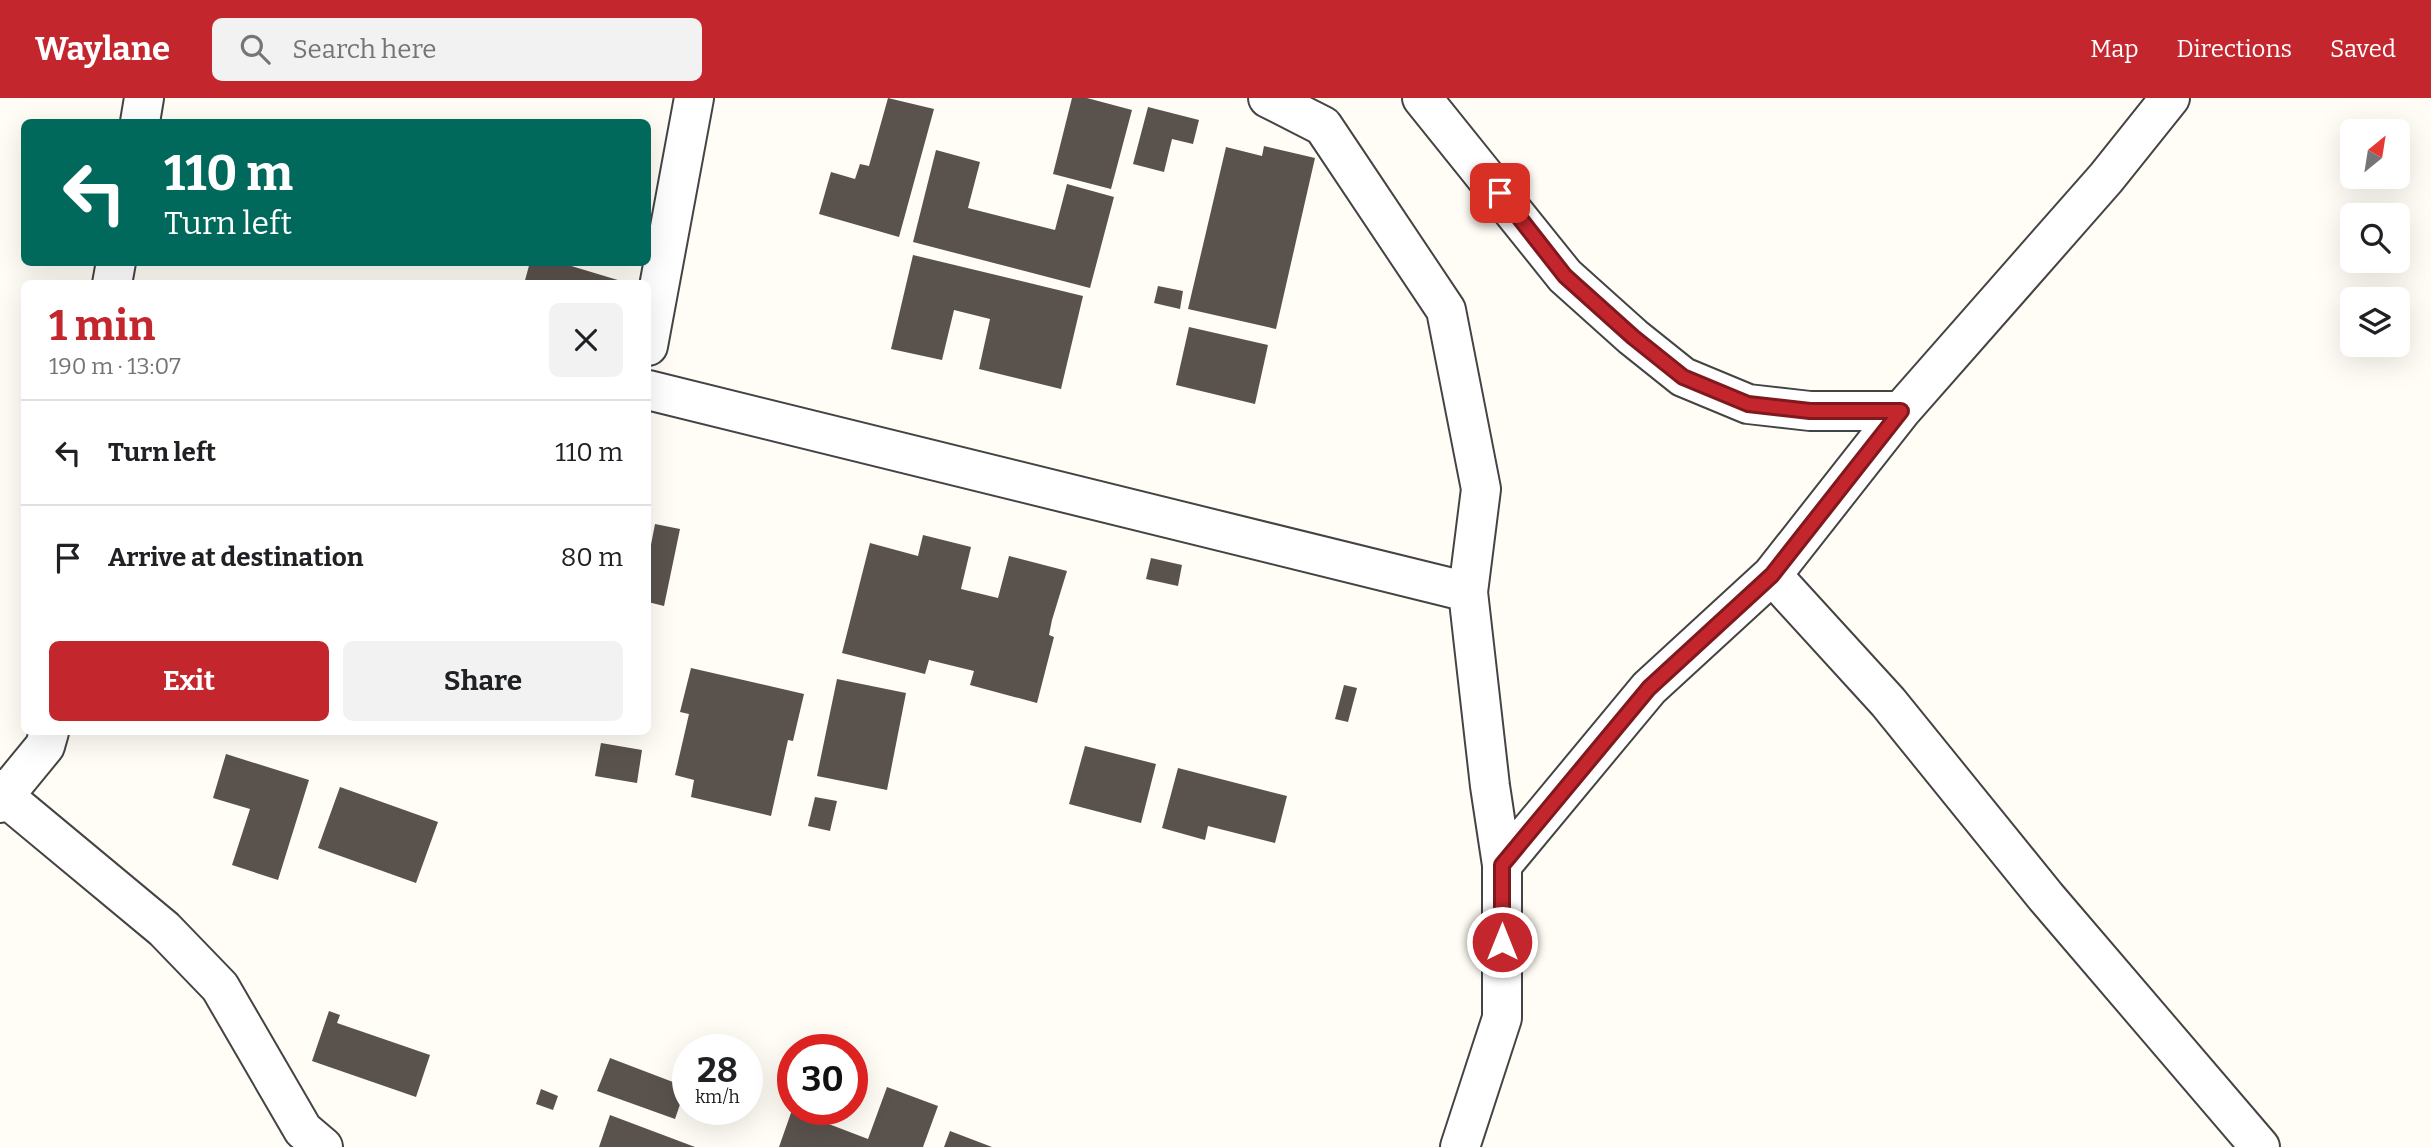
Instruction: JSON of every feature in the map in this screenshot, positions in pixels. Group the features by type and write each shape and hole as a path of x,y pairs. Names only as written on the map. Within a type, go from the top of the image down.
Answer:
{"street":[{"path":"140,119 144,98"},
{"path":"651,330 694,98"},
{"path":"1268,98 1323,126 1446,310 1481,489 1468,593 1490,786 1502,865 1502,1018 1460,1147"},
{"path":"1422,98 1565,276 1633,337 1683,377 1748,404 1810,411 1901,411"},
{"path":"1502,865 1649,688 1772,575 1901,411 2106,178 2170,98"},
{"path":"651,391 1468,593"},
{"path":"1772,575 1888,702 2046,897 2260,1147"},
{"path":"48,735 45,746 1,796 164,929 220,987 303,1130 323,1147"}],"building":[{"path":"888,98 934,109 899,237 819,214 831,172 855,179 860,164 869,166"},
{"path":"1072,98 1087,98 1132,110 1111,189 1053,174"},
{"path":"1148,107 1199,120 1193,144 1172,139 1164,172 1133,164"},
{"path":"1264,146 1315,158 1276,329 1188,309 1226,147 1262,156"},
{"path":"936,150 980,162 968,208 1055,230 1067,184 1114,197 1090,288 913,242"},
{"path":"913,255 1083,296 1061,389 979,369 990,319 954,310 942,360 891,349"},
{"path":"529,266 571,266 618,280 525,280"},
{"path":"1158,286 1183,291 1180,309 1154,303"},
{"path":"1189,327 1268,345 1255,404 1176,385"},
{"path":"655,524 680,529 664,606 651,603 651,545"},
{"path":"923,535 971,547 961,589 998,598 1009,556 1067,571 1052,620 1049,635 1054,637 1037,703 970,685 974,671 929,660 925,674 842,653 870,543 918,556"},
{"path":"1151,558 1182,565 1178,586 1146,579"},
{"path":"691,668 804,694 793,741 788,740 771,816 691,797 694,780 675,775 689,714 680,712"},
{"path":"837,679 906,693 887,790 817,776"},
{"path":"1344,685 1357,688 1348,722 1335,719"},
{"path":"601,743 642,750 637,783 595,776"},
{"path":"1085,746 1156,764 1141,823 1069,804"},
{"path":"226,754 309,780 278,880 232,865 250,809 213,798"},
{"path":"1178,768 1287,796 1275,843 1208,826 1205,840 1162,828"},
{"path":"340,787 438,822 416,883 318,848"},
{"path":"815,797 837,801 830,831 808,826"},
{"path":"329,1011 340,1015 337,1023 430,1055 416,1097 312,1061"},
{"path":"610,1058 672,1082 672,1118 597,1091"},
{"path":"887,1087 938,1106 923,1147 779,1147 787,1125 831,1125 868,1139"},
{"path":"541,1089 558,1096 553,1110 536,1104"},
{"path":"610,1115 695,1147 599,1147"},
{"path":"950,1131 992,1147 944,1147"}],"route":[{"path":"1500,193 1565,276 1633,337 1683,377 1748,404 1810,411 1901,411 1772,575 1649,688 1502,865 1502,942"}]}
